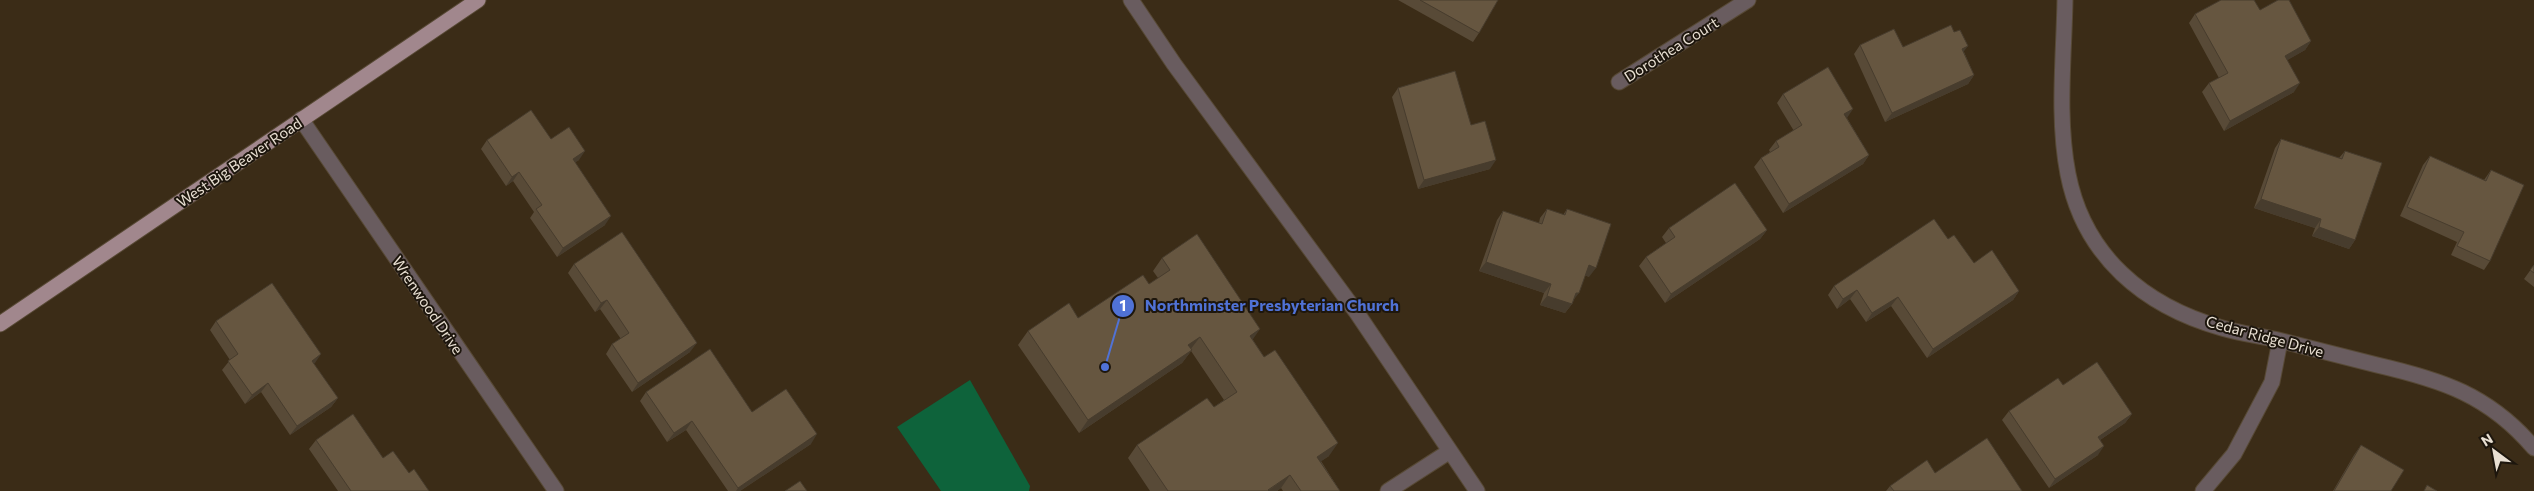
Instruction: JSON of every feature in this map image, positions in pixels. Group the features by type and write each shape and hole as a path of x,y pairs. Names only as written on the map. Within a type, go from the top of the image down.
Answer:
{"main road":[{"name":"West Big Beaver Road","path":"0,324 478,0"}],"street":[{"path":"1131,0 1174,64 1357,313 1477,491"},
{"name":"Dorothea Court","path":"1619,82 1748,0"},
{"name":"Cedar Ridge Drive","path":"2064,0 2063,128 2067,172 2073,196 2088,232 2105,257 2123,276 2166,306 2222,328 2429,377 2476,397 2516,427 2534,448"},
{"name":"Wrenwood Drive","path":"301,119 556,491"},
{"path":"2203,491 2234,454 2264,399 2272,382 2280,341"},
{"path":"1388,491 1450,451"}],"green space":[{"path":"970,380 1030,486 1029,491 941,491 897,427"}],"building":[{"path":"1420,0 1498,0 1479,33"},
{"path":"2221,0 2254,0 2260,10 2278,0 2289,0 2311,41 2285,56 2300,83 2230,121 2209,83 2228,73 2195,14"},
{"path":"1951,25 1954,32 1960,30 1968,46 1962,49 1974,75 1892,113 1860,45 1894,29 1903,47"},
{"path":"1828,67 1853,109 1844,114 1869,155 1789,204 1761,158 1779,147 1776,141 1802,125 1783,94"},
{"path":"1455,71 1471,125 1485,121 1496,160 1424,180 1398,88"},
{"path":"531,110 551,139 569,127 585,151 573,159 611,216 563,248 536,209 542,205 519,172 512,177 487,140"},
{"path":"2281,139 2342,159 2345,151 2382,163 2355,240 2319,227 2321,219 2261,199"},
{"path":"2430,156 2486,181 2491,170 2524,185 2490,261 2457,246 2464,232 2407,207"},
{"path":"1735,183 1767,230 1671,294 1646,257 1675,237 1669,228"},
{"path":"1547,209 1565,215 1567,209 1611,224 1596,268 1589,265 1579,293 1576,293 1572,304 1547,296 1551,284 1486,262 1503,211 1542,224"},
{"path":"1934,219 1948,239 1954,235 1974,263 1992,250 2019,291 1933,349 1898,297 1872,313 1857,290 1843,299 1834,286"},
{"path":"622,232 697,343 638,383 612,344 629,333 607,300 601,303 574,264"},
{"path":"1197,234 1260,329 1250,336 1264,357 1275,350 1338,443 1317,457 1340,491 1301,491 1290,475 1269,491 1168,491 1137,445 1207,398 1214,407 1237,392 1200,337 1188,345 1192,350 1088,420 1028,331 1069,303 1078,318 1143,275 1149,284 1170,270 1162,258"},
{"path":"2534,265 2534,273 2530,270"},
{"path":"272,283 321,354 312,361 338,398 297,426 268,383 252,395 228,361 238,354 216,321"},
{"path":"710,349 752,412 786,389 817,434 738,488 692,421 674,433 646,392"},
{"path":"2097,362 2132,414 2098,437 2104,446 2055,479 2009,411 2058,378 2063,385"},
{"path":"353,414 383,458 393,451 409,473 414,469 429,491 351,491 316,440"},
{"path":"1987,438 2022,491 1894,491 1890,486 1927,460 1935,473"},
{"path":"2361,445 2404,470 2391,491 2334,491"},
{"path":"800,481 807,491 785,491"},
{"path":"2427,485 2437,491 2424,491"}],"place":[{"name":"Northminster Presbyterian Church","path":"1105,367"}]}
